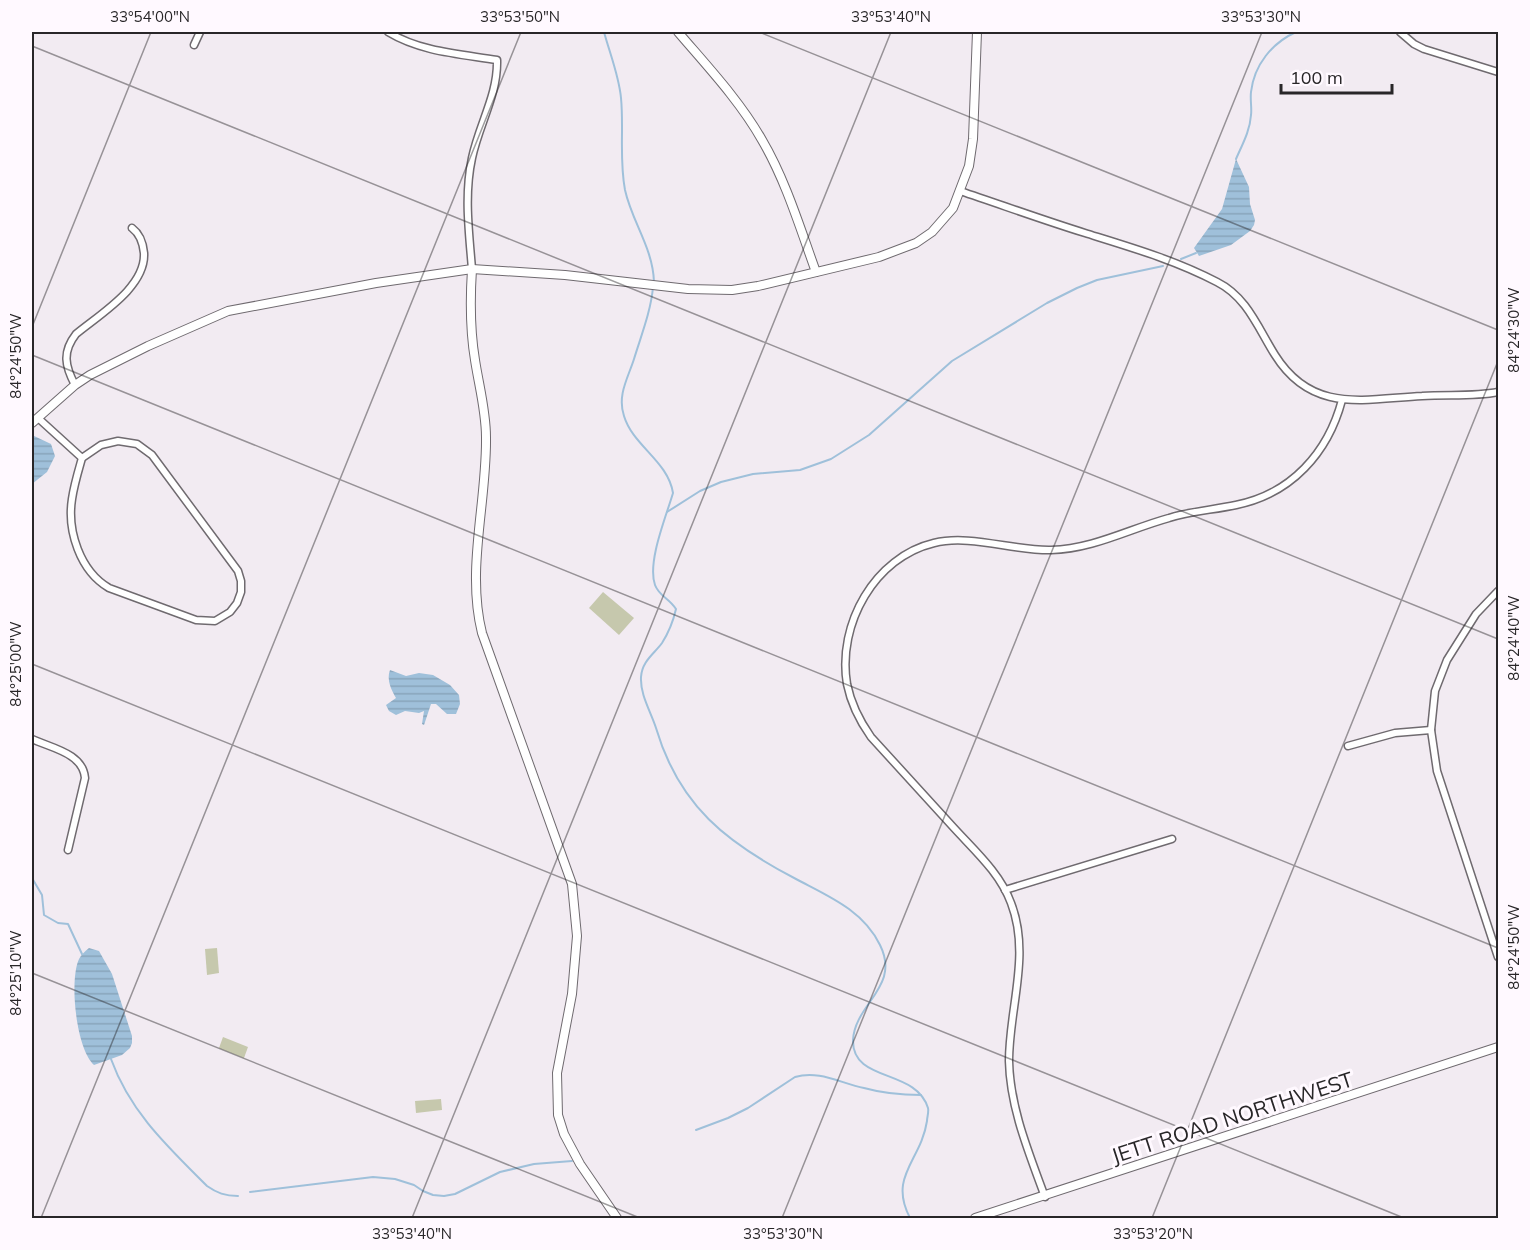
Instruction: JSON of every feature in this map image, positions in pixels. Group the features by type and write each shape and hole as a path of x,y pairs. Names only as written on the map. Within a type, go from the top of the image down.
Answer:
{"street":[{"path":"194,45 200,32"},
{"path":"388,32 404,40 443,52 496,60 495,90 476,141 469,175 467,206 472,335 486,438 483,507 476,569 478,614 482,633 572,884 577,936 572,994 557,1073 558,1115 564,1134 580,1164 617,1218"},
{"path":"678,32 748,119 762,140 792,208 816,272"},
{"path":"82,458 35,420 90,375 148,346 228,311 376,283 471,269 565,275 710,291 732,290 879,257 916,243 932,232 953,208 969,166 973,140 977,32"},
{"path":"1400,32 1414,44 1498,72"},
{"path":"960,191 1161,258 1219,283 1242,300 1275,355 1288,372 1312,390 1326,397 1342,400 1475,395 1498,392"},
{"path":"75,385 66,362 66,352 70,342 76,334 131,287 141,271 144,259 143,247 138,234 132,228"},
{"path":"1045,1197 1019,1122 1011,1085 1010,1041 1020,947 1016,918 1005,890 987,864 871,737 855,710 847,681 847,651 855,616 872,585 885,570 901,557 936,542 968,541 1032,550 1070,549 1100,542 1171,517 1259,499 1290,482 1313,459 1332,430 1342,400"},
{"path":"117,441 137,444 152,455 237,571 241,581 241,592 230,612 215,621 196,620 109,588 93,577 81,556 71,521 71,499 82,458 101,445 117,441"},
{"path":"1498,591 1476,614 1447,660 1435,691 1431,730 1437,771 1498,957"},
{"path":"1348,746 1395,733 1431,730"},
{"path":"32,740 72,757 80,762 84,769 68,850"},
{"path":"1005,890 1172,839"},
{"name":"JETT ROAD NORTHWEST","path":"975,1218 1498,1047"}],"green space":[{"path":"603,592 634,618 619,635 589,608"},
{"path":"217,948 219,973 207,975 205,949"},
{"path":"223,1037 248,1047 244,1058 219,1048"},
{"path":"441,1099 442,1110 416,1113 415,1101"}],"water":[{"path":"1236,159 1249,187 1254,225 1250,231 1231,245 1199,256 1194,248 1222,209"},
{"path":"32,435 51,444 55,456 47,472 32,484"},
{"path":"390,670 406,676 419,673 433,675 450,685 459,695 460,704 456,714 447,714 436,704 431,704 424,725 422,724 424,711 419,713 405,711 396,715 389,711 386,705 396,698 389,681"},
{"path":"89,948 99,951 112,974 132,1036 130,1048 122,1055 94,1065 83,1045 75,998 76,969 83,953"}],"waterway":[{"path":"604,32 620,90 622,167 625,190 650,258 654,282"},
{"path":"1236,159 1249,127 1251,92 1260,64 1279,42 1296,32"},
{"path":"1181,259 1196,253"},
{"path":"667,512 700,491 721,482 753,474 800,470 831,459 869,435 952,361 1047,303 1097,280 1163,266"},
{"path":"653,287 645,323 624,387 622,408 628,427 658,462 670,482 673,493 658,539 653,575 657,589 676,609 671,627 642,671 641,684 644,697 666,755 678,779 692,801 709,819 748,851 844,905 864,922 880,945 885,960 885,972 881,984 861,1015 853,1040 855,1054 863,1063 911,1087 921,1095 928,1108 924,1135 904,1179 904,1203 910,1218"},
{"path":"32,878 42,895 44,915 58,923 68,924 82,954"},
{"path":"111,1059 119,1078 139,1112 164,1143 207,1186 221,1194 238,1196"},
{"path":"696,1130 748,1108 795,1077 804,1075 821,1076 885,1092 921,1095"},
{"path":"250,1192 373,1177 395,1179 414,1185 433,1195 444,1196 455,1194 500,1172 534,1164 572,1161"}]}
